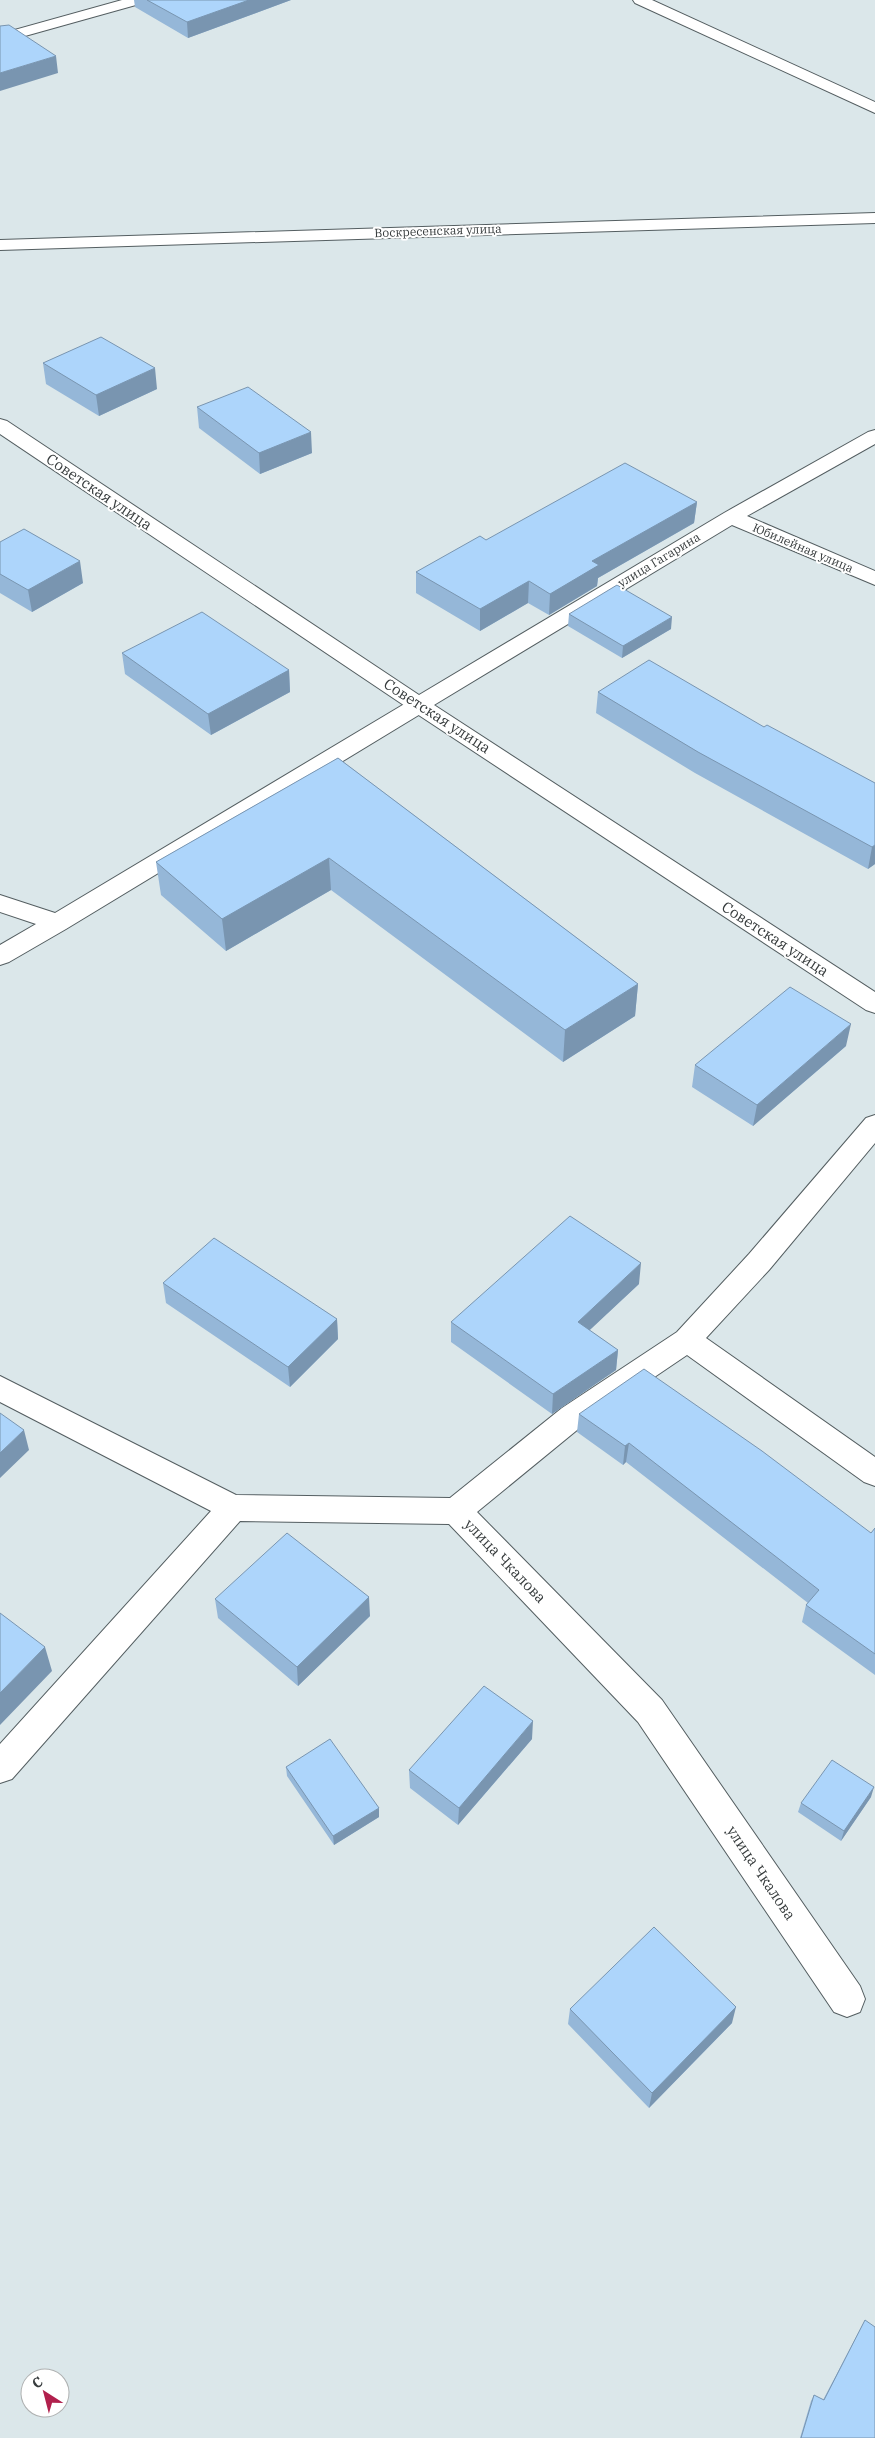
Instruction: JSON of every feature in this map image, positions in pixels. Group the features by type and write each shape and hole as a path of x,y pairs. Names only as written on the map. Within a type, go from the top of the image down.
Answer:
{"street":[{"path":"0,40 138,0"},
{"path":"640,0 875,108"},
{"name":"Воскресенская улица","path":"0,245 875,218"},
{"name":"Советская улица","path":"0,426 419,705 875,1004"},
{"name":"улица Гагарина","path":"0,956 731,517 875,436"},
{"name":"Юбилейная улица","path":"731,517 875,579"},
{"path":"0,903 57,923"},
{"name":"улица Чкалова","path":"847,1999 650,1711 456,1511 572,1417 687,1340 759,1262 875,1125"},
{"path":"687,1340 875,1473"},
{"path":"0,1388 233,1508 456,1511"},
{"path":"0,1768 233,1508"}],"building":[{"path":"147,0 249,0 187,22"},
{"path":"9,25 56,56 0,73 0,26"},
{"path":"101,337 155,368 96,395 43,363"},
{"path":"248,387 311,432 259,453 197,407"},
{"path":"625,463 697,502 592,561 599,565 550,594 529,581 480,609 416,572 480,536 486,540"},
{"path":"24,529 80,561 28,590 0,574 0,542"},
{"path":"617,585 672,617 623,646 569,614"},
{"path":"202,612 289,670 208,714 122,653"},
{"path":"649,660 764,727 767,725 875,783 875,845 872,847 698,752 598,692"},
{"path":"338,758 638,984 565,1030 329,858 222,919 156,862"},
{"path":"790,987 851,1024 757,1105 695,1065"},
{"path":"570,1216 641,1263 578,1322 618,1350 553,1394 451,1322"},
{"path":"214,1238 337,1319 288,1367 163,1283"},
{"path":"644,1369 762,1451 871,1533 875,1528 875,1654 806,1605 819,1590 629,1443 625,1446 579,1414"},
{"path":"0,1413 24,1430 0,1453"},
{"path":"287,1533 369,1597 297,1667 215,1599"},
{"path":"0,1613 45,1647 0,1693"},
{"path":"484,1686 533,1721 459,1808 409,1770"},
{"path":"330,1739 379,1808 333,1836 286,1767"},
{"path":"832,1760 874,1787 844,1831 801,1803"},
{"path":"654,1927 736,2007 652,2093 570,2009"},
{"path":"865,2320 875,2327 875,2438 801,2438 814,2395 824,2400"}]}
